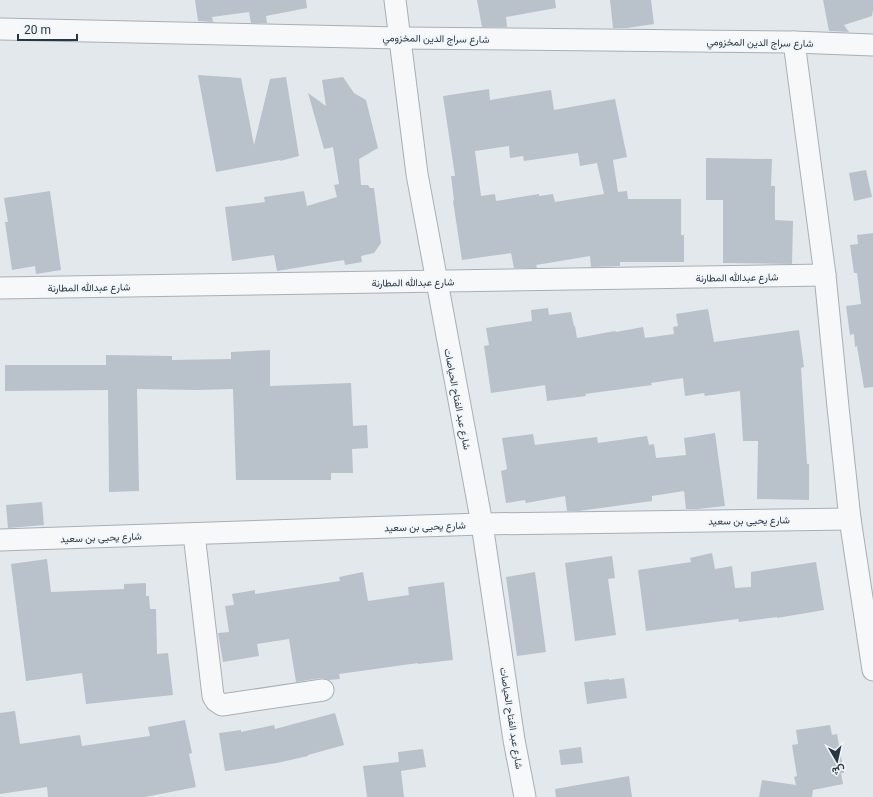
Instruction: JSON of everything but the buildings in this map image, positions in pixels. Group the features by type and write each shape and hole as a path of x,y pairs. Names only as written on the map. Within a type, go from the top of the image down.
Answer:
{"street":[{"name":"شارع عبد الفتاح الحياصات","path":"395,0 417,174 482,524 514,740 525,797"},
{"name":"شارع سراج الدين المخزومي","path":"0,29 400,38 794,42 873,45"},
{"path":"794,42 826,275 850,519 873,670"},
{"name":"شارع عبدالله المطارنة","path":"0,288 826,275"},
{"name":"شارع يحيى بن سعيد","path":"0,540 482,524 850,519"},
{"path":"194,534 213,696 216,702 222,705 323,690"}]}
